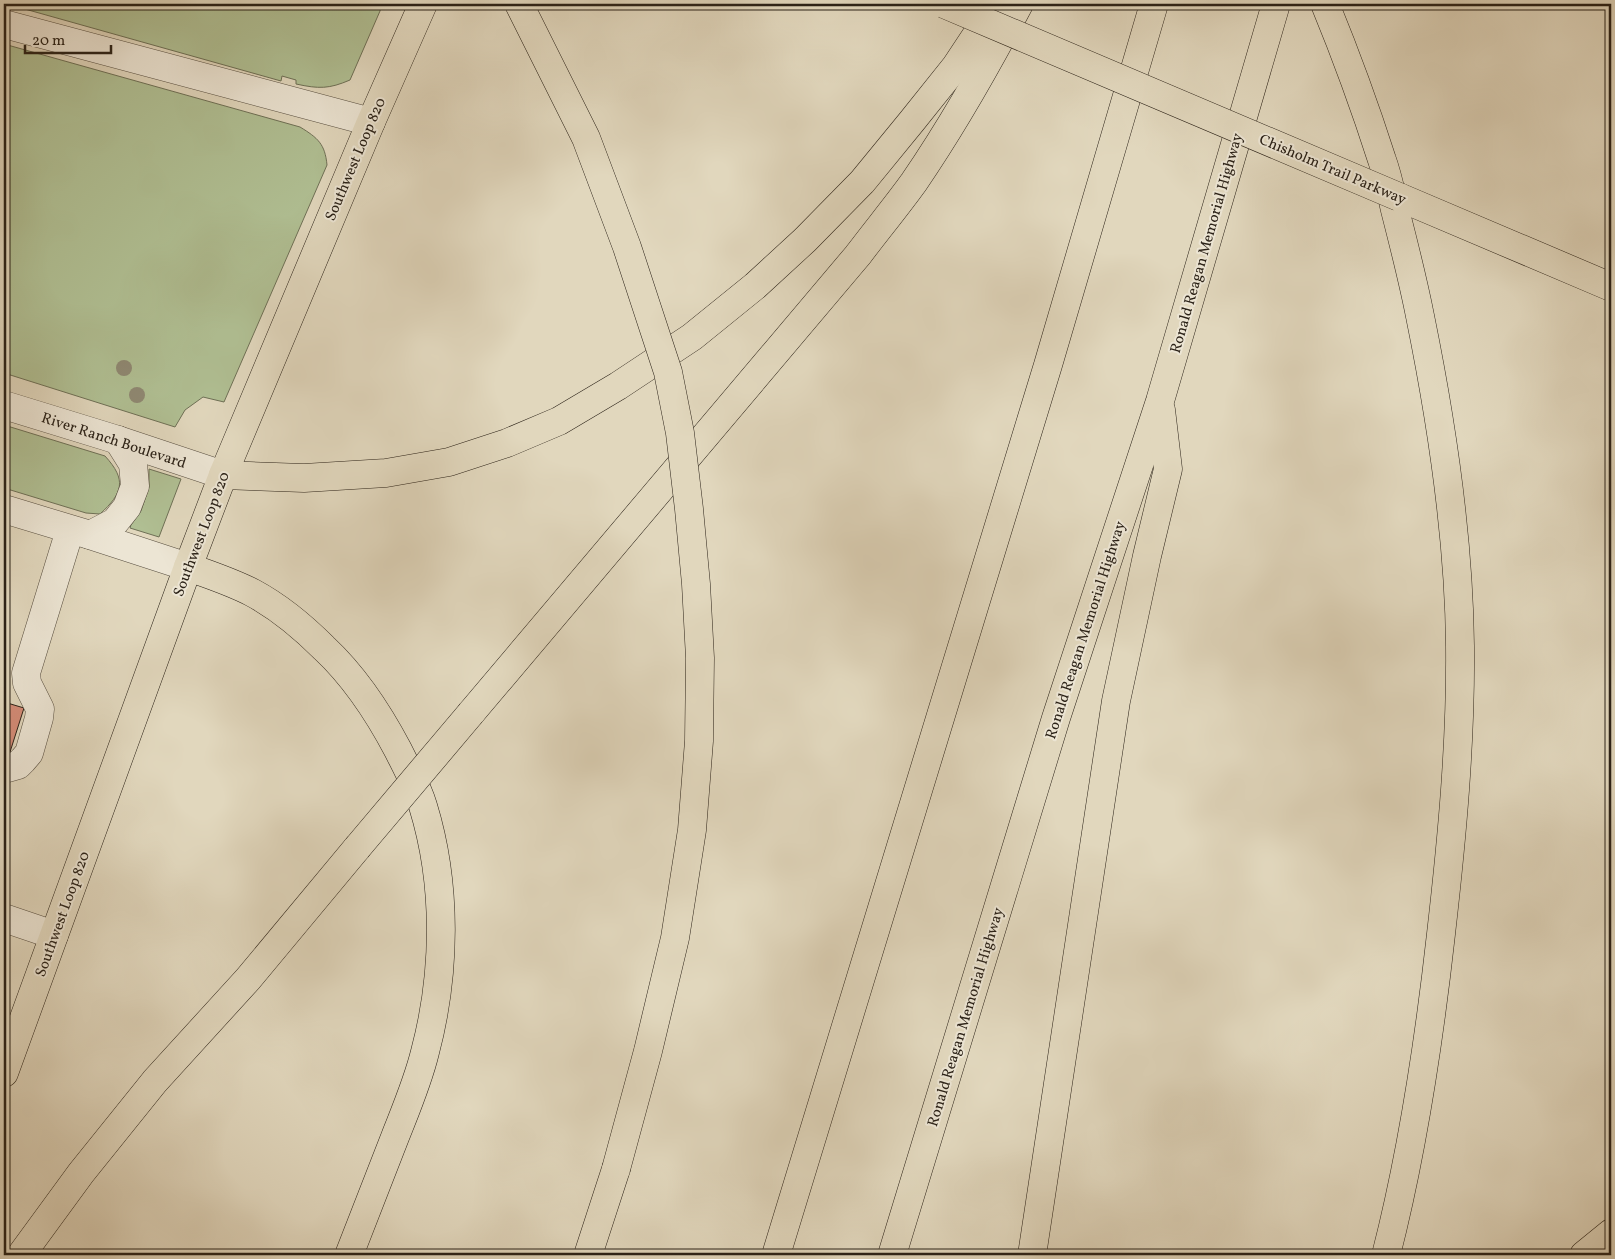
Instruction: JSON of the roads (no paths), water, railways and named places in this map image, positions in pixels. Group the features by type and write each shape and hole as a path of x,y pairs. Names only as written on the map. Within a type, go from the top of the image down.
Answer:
{"main road":[{"name":"Southwest Loop 820","path":"6,1063 223,475 371,122 424,4"},
{"path":"519,4 586,138 627,247 668,372 680,433 693,556 700,658 699,741 692,830 675,938 648,1051 616,1169 588,1255"},
{"name":"Chisholm Trail Parkway","path":"944,4 1611,288"},
{"path":"223,475 313,478 386,473 448,462 507,443 559,421 618,386 692,336 755,286 805,240 862,182 912,121 956,66 997,4"},
{"path":"21,1255 81,1173 155,1081 248,979 858,255 912,184 951,126 1019,4"},
{"path":"776,1255 1045,375 1154,4"},
{"name":"Ronald Reagan Memorial Highway","path":"892,1255 1056,718 1160,401 1276,4"},
{"path":"1325,4 1350,66 1383,163 1411,271 1428,355 1447,470 1457,566 1460,655 1458,731 1451,842 1419,1098 1395,1220 1386,1255"},
{"path":"1032,1255 1116,701 1168,469 1160,401"},
{"path":"188,567 233,583 283,612 341,664 366,695 409,771 422,805 433,847 440,904 441,960 434,1013 426,1052 349,1255"},
{"path":"1584,1255 1611,1232"}],"street":[{"path":"4,24 371,122"},
{"name":"River Ranch Boulevard","path":"4,405 223,475"},
{"path":"80,532 115,522 127,507 136,486 133,464 118,440"},
{"path":"4,509 188,567"},
{"path":"4,769 18,765 29,753 40,709 27,683 26,673 80,532"},
{"path":"4,918 54,935"}]}
